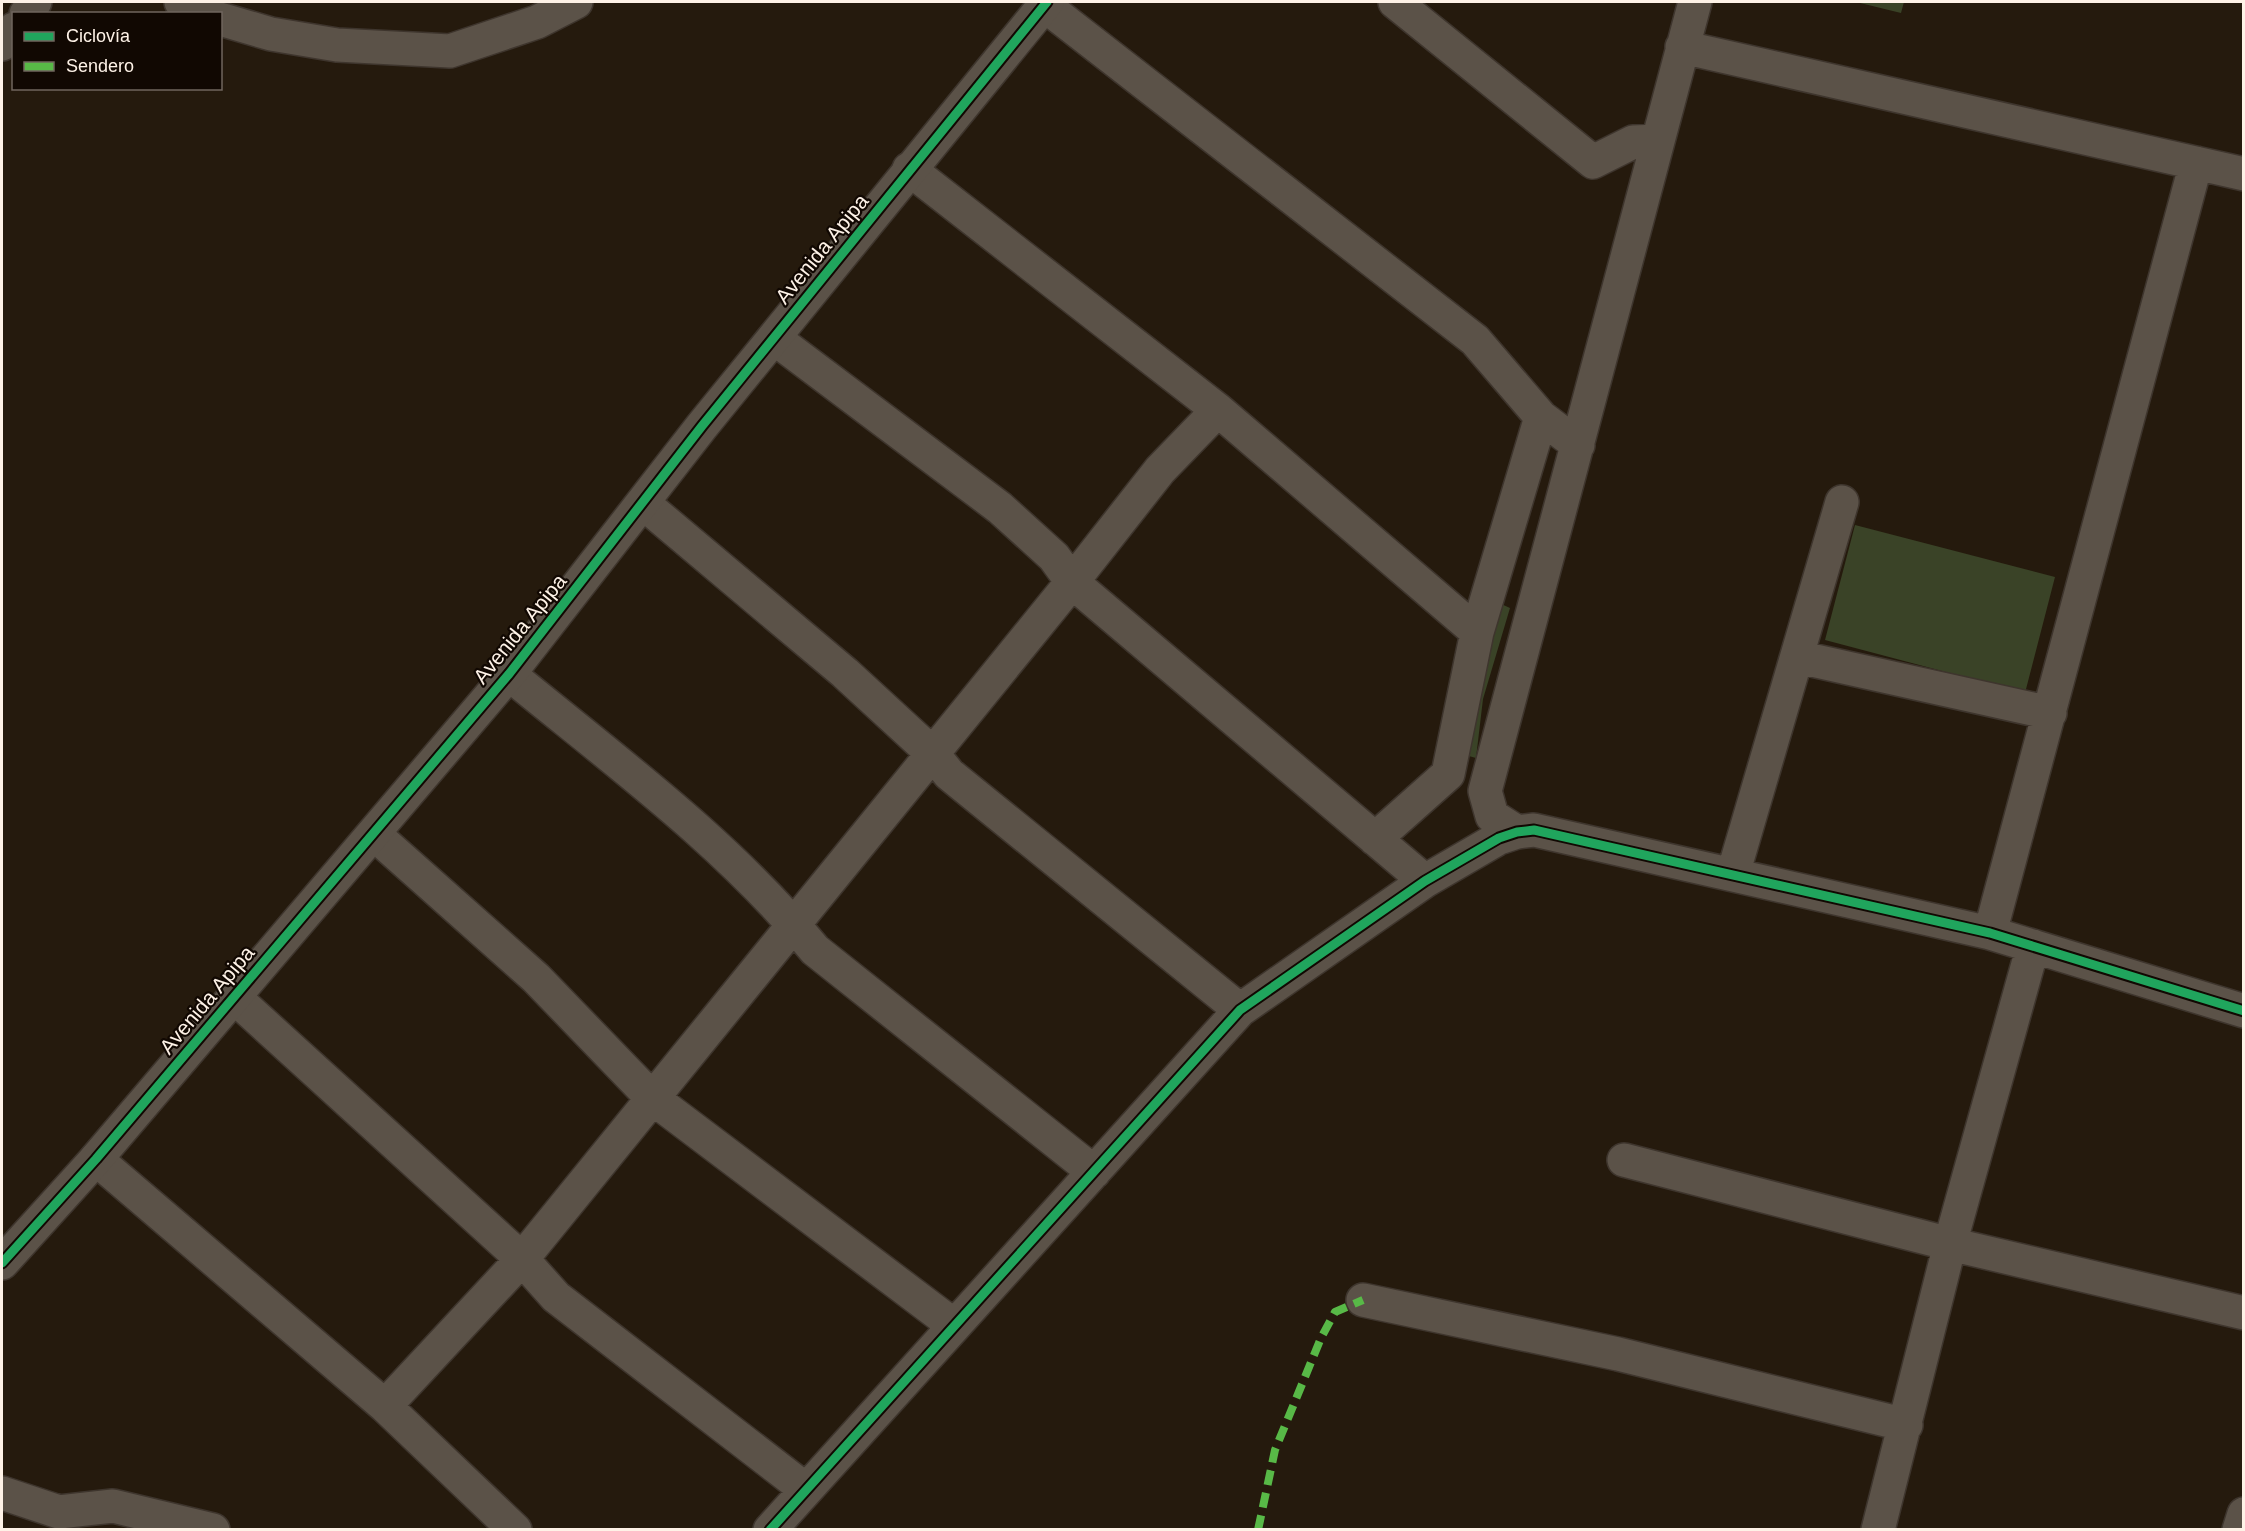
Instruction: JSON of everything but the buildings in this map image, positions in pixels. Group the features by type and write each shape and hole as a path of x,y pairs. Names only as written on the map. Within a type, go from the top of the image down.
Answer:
{"street":[{"path":"181,2 202,12"},
{"path":"222,20 271,34 338,45 450,51 537,22 576,2"},
{"path":"1395,2 1593,162 1634,142 1658,141"},
{"path":"1517,832 1492,816 1485,791 1695,2"},
{"path":"1046,4 1475,340 1541,417 1578,445"},
{"name":"Avenida Apipa","path":"2,1263 96,1159 509,674 909,169 1046,4"},
{"path":"2,44 12,32"},
{"path":"1682,47 2244,174"},
{"path":"1990,933 2196,164"},
{"path":"909,169 1218,410 1477,632"},
{"path":"774,338 1000,508 1054,557 1072,582 1425,881"},
{"path":"385,1406 522,1259 651,1097 933,754 1160,470 1218,410"},
{"path":"1375,839 1448,774 1477,632 1541,417"},
{"path":"1732,874 1842,502"},
{"path":"643,503 845,673 933,754 949,774 1240,1010"},
{"path":"1798,657 2050,713"},
{"path":"509,674 700,830 793,924 815,950 1094,1172"},
{"path":"770,1530 952,1324 1094,1172 1240,1010 1425,881 1499,838 1517,832 1534,830 1990,933 2244,1011"},
{"path":"374,834 536,978 651,1097 952,1324"},
{"path":"1878,1530 1950,1245 2033,946"},
{"path":"233,996 522,1259 556,1297 805,1489"},
{"path":"96,1159 385,1406 515,1530"},
{"path":"1624,1160 1950,1245 2244,1313"},
{"path":"1363,1300 1618,1354 1906,1425"},
{"path":"4,1498 59,1512 113,1506 213,1530"},
{"path":"2240,1530 2244,1514"}],"green space":[{"path":"1856,2 1904,2 1901,13"},
{"path":"1855,525 2055,577 2025,693 1825,640"},
{"path":"1499,603 1510,608 1483,699 1476,758 1465,755"}],"marked path":[{"path":"1258,1530 1275,1450 1321,1338 1335,1312 1363,1300"}],"cycle path":[{"path":"2,1263 96,1159 509,674 702,426 1047,2"},
{"path":"770,1530 1240,1010 1425,881 1499,838 1517,832 1534,830 1990,933 2244,1011"}]}
